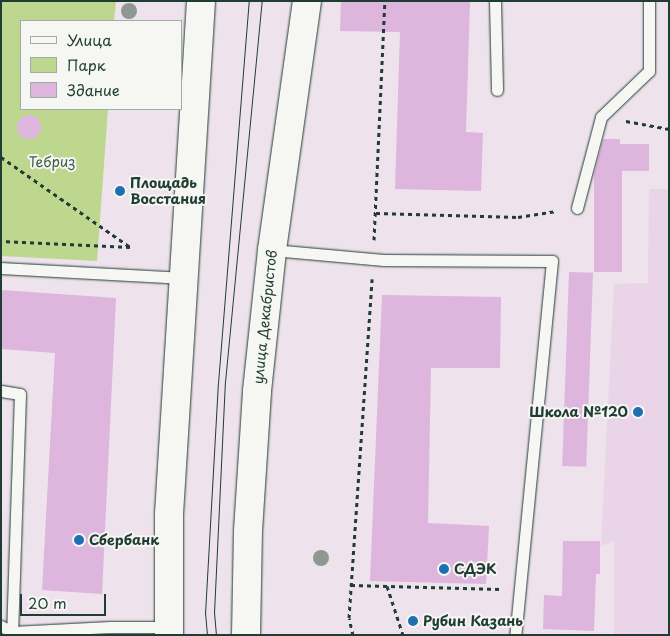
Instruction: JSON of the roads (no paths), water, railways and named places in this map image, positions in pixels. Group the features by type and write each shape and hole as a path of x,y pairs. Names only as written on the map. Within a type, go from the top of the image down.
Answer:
{"main road":[{"path":"169,631 169,514 201,1"},
{"name":"улица Декабристов","path":"246,635 248,531 256,392 272,250 307,1"}],"lane":[{"path":"495,1 497,90"},
{"path":"577,208 601,117 649,72 648,1"},
{"path":"272,250 373,259 552,262 515,635"},
{"path":"1,268 185,278"},
{"path":"1,392 20,394 12,633"},
{"path":"1,626 12,633 110,627 169,631"}],"tram line":[{"path":"207,635 205,614 218,383 249,1"},
{"path":"216,635 214,613 225,382 262,1"}],"place":[{"name":"Площадь Восстания","path":"120,191"},
{"name":"Школа №120","path":"638,412"},
{"name":"Сбербанк","path":"79,540"},
{"name":"СДЭК","path":"444,569"},
{"name":"Рубин Казань","path":"413,621"}],"park label":[{"name":"Тебриз","path":"52,162"}]}
